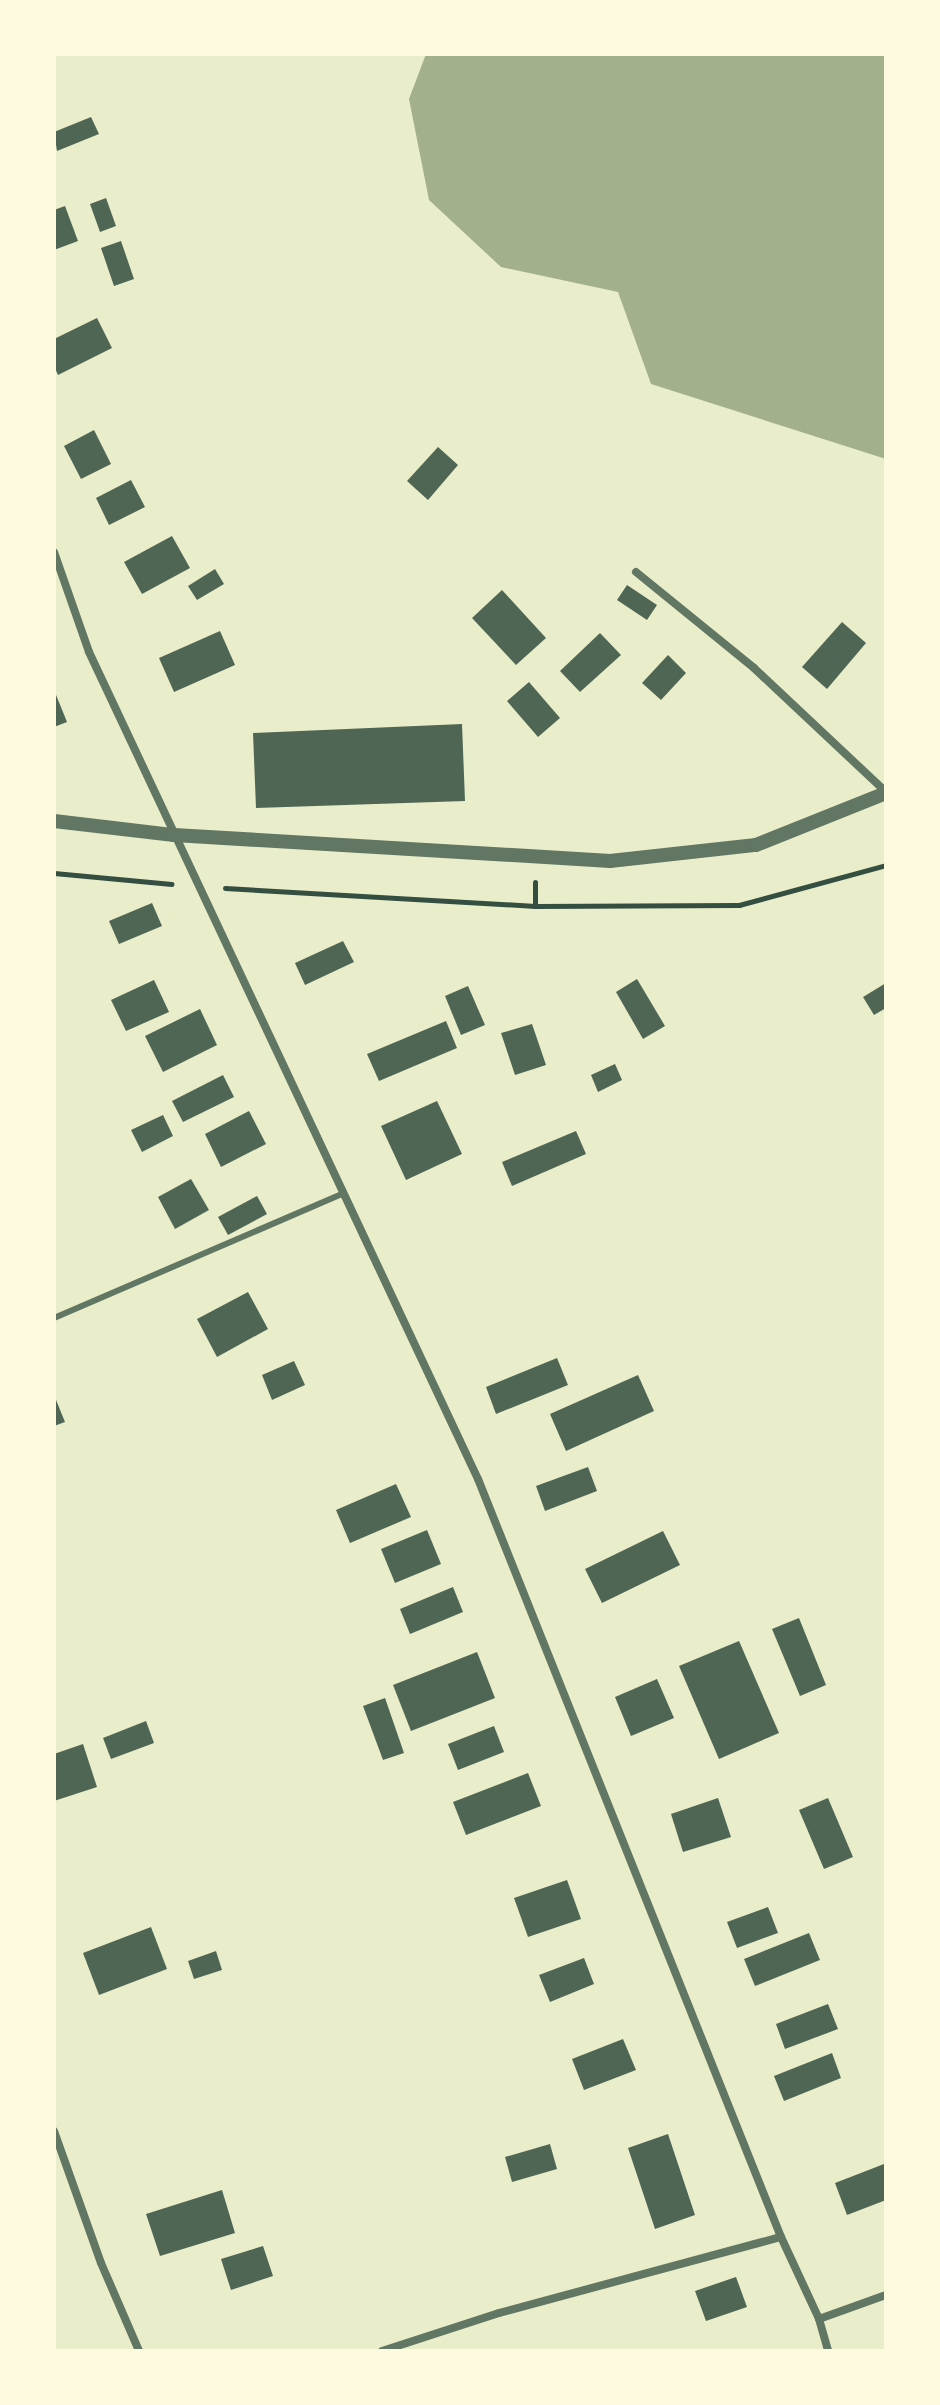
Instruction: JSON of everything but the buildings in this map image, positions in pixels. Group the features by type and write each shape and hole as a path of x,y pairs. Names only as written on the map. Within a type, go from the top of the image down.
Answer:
{"street":[{"path":"54,552 89,652 478,1479 781,2237 819,2319 828,2351"},
{"path":"54,821 174,835 610,861 756,845 886,793 754,668 636,572"},
{"path":"54,2131 101,2263 139,2351"},
{"path":"382,2351 499,2313 781,2237"},
{"path":"819,2319 886,2295"}],"lane":[{"path":"54,1318 342,1194"}],"path":[{"path":"535,856 535,906"},
{"path":"54,873 361,899 535,906 739,905 886,865"}],"shaded area":[{"path":"426,54 886,54 886,459 651,384 618,292 501,267 429,200 409,99"}]}
